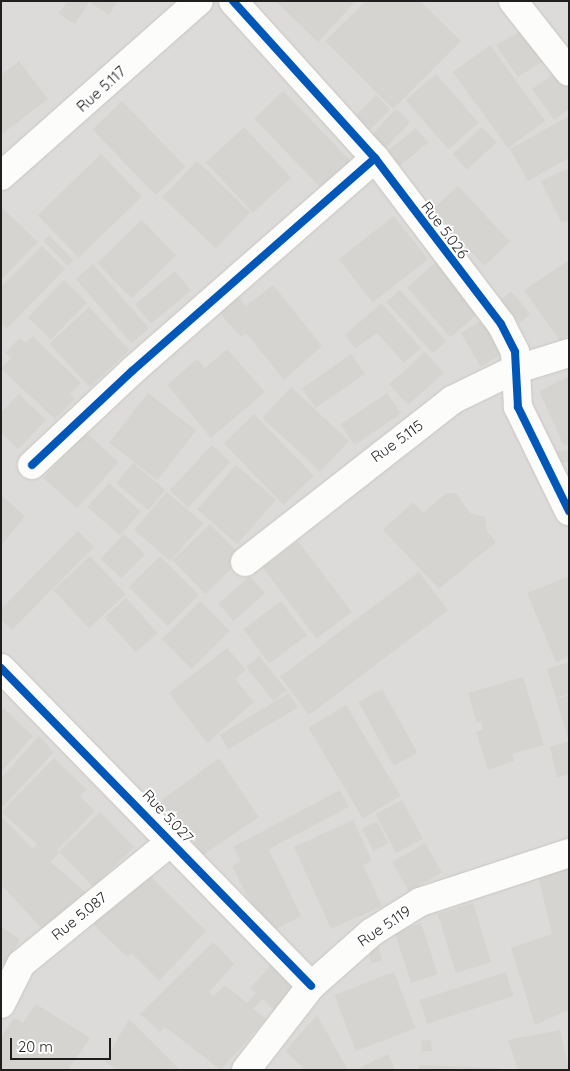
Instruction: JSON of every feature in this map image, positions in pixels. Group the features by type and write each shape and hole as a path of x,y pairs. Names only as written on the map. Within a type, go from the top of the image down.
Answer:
{"street":[{"name":"Rue 5.117","path":"1,176 199,1"},
{"name":"Rue 5.026","path":"234,1 375,158 501,324 515,352 514,370 518,407 569,511"},
{"path":"513,1 568,70"},
{"path":"32,465 132,371 375,158"},
{"name":"Rue 5.115","path":"245,562 452,400 514,370 569,353"},
{"name":"Rue 5.027","path":"1,668 173,840 310,986"},
{"name":"Rue 5.087","path":"1,1004 21,964 173,840"},
{"name":"Rue 5.119","path":"246,1070 310,986 358,943 420,902 569,853"}],"shaded area":[{"path":"1,1 569,1 569,1070 1,1070"}],"building":[{"path":"67,1 118,1 109,15 89,2 75,24 59,14"},
{"path":"275,1 356,1 318,42"},
{"path":"366,1 420,1 461,41 393,109 325,41"},
{"path":"531,26 554,55 518,77 496,45"},
{"path":"490,45 545,121 508,148 453,72"},
{"path":"19,61 48,99 1,135 1,75"},
{"path":"564,67 569,74 569,109 554,120 532,89"},
{"path":"436,74 479,123 448,149 406,100"},
{"path":"283,91 352,163 324,191 254,119"},
{"path":"376,95 390,109 365,134 351,120"},
{"path":"122,101 185,166 156,195 93,129"},
{"path":"396,109 410,122 385,148 371,135"},
{"path":"569,116 569,158 528,181 510,149"},
{"path":"244,127 291,177 253,213 206,162"},
{"path":"482,127 496,142 467,170 453,154"},
{"path":"416,128 428,143 395,170 383,155"},
{"path":"101,154 142,196 79,258 38,215"},
{"path":"197,161 250,212 215,248 162,197"},
{"path":"569,168 569,220 562,223 541,181"},
{"path":"458,186 510,242 484,265 432,210"},
{"path":"1,207 38,242 1,280"},
{"path":"394,216 428,259 373,302 339,259"},
{"path":"142,220 176,255 131,298 97,263"},
{"path":"49,235 73,260 68,266 43,241"},
{"path":"42,246 65,269 7,328 1,322 1,287"},
{"path":"441,258 484,308 450,337 407,288"},
{"path":"569,260 569,334 560,341 524,290"},
{"path":"93,264 149,328 131,343 76,279"},
{"path":"175,271 191,290 151,324 135,304"},
{"path":"64,280 87,302 51,340 28,317"},
{"path":"273,285 322,346 284,380 246,333 241,337 215,308 236,293 246,306"},
{"path":"400,290 446,341 433,353 387,302"},
{"path":"511,291 530,314 520,323 500,300"},
{"path":"381,303 421,348 404,363 377,333 355,349 345,335"},
{"path":"89,307 129,350 90,387 50,344"},
{"path":"489,316 509,349 481,366 461,333"},
{"path":"33,336 81,383 70,394 75,399 55,419 1,369 11,358 5,353 20,338 26,343"},
{"path":"227,349 265,392 211,438 167,385 197,359 205,368"},
{"path":"425,352 444,373 408,405 389,384"},
{"path":"351,354 365,374 316,408 302,388"},
{"path":"569,376 569,443 564,446 539,391"},
{"path":"291,387 349,441 320,472 262,418"},
{"path":"148,393 196,431 157,480 109,443"},
{"path":"387,393 401,414 355,445 341,424"},
{"path":"19,394 46,420 18,449 1,433 1,413"},
{"path":"254,414 314,476 284,505 224,443"},
{"path":"85,432 118,462 77,508 44,478"},
{"path":"212,445 230,462 188,507 170,490"},
{"path":"567,450 569,462 554,464 552,452"},
{"path":"133,463 165,490 148,510 116,483"},
{"path":"236,465 276,500 237,544 197,510"},
{"path":"109,483 141,512 120,536 88,507"},
{"path":"167,492 203,523 170,561 134,530"},
{"path":"446,493 456,493 470,513 485,517 487,531 496,542 439,589 383,530 413,502 423,513"},
{"path":"1,495 25,516 1,546"},
{"path":"210,524 243,558 205,594 173,560"},
{"path":"78,531 94,547 12,630 1,620 1,609"},
{"path":"124,534 145,554 121,579 100,558"},
{"path":"298,541 352,612 316,639 263,567"},
{"path":"90,556 125,594 89,628 53,590"},
{"path":"160,556 199,595 168,626 129,587"},
{"path":"419,572 448,610 309,715 280,677"},
{"path":"250,576 265,593 233,621 218,604"},
{"path":"569,576 569,657 556,662 527,593"},
{"path":"126,598 157,633 136,652 104,617"},
{"path":"200,601 230,631 192,669 162,639"},
{"path":"281,601 307,635 269,664 243,629"},
{"path":"227,648 246,670 235,679 254,702 207,743 169,693"},
{"path":"259,656 287,690 273,701 246,667"},
{"path":"569,662 569,694 556,698 547,669"},
{"path":"523,677 544,745 512,754 514,761 488,770 476,732 483,730 481,721 477,723 468,693"},
{"path":"382,689 417,753 394,766 358,702"},
{"path":"289,693 298,708 228,749 220,735"},
{"path":"569,695 569,738 568,738 556,699"},
{"path":"346,705 401,796 363,819 308,728"},
{"path":"1,706 33,736 1,772"},
{"path":"39,736 54,752 1,809 1,778"},
{"path":"569,741 569,774 557,778 550,747"},
{"path":"54,758 87,790 80,796 95,811 57,850 59,853 51,862 86,893 48,935 1,885 1,816 33,849 37,844 1,812"},
{"path":"219,758 259,817 203,855 178,819 169,826 155,805"},
{"path":"340,790 349,807 242,864 233,847"},
{"path":"402,800 423,839 396,853 376,814"},
{"path":"100,812 134,847 93,887 59,852"},
{"path":"353,820 372,861 363,865 382,906 331,929 294,847"},
{"path":"377,821 388,843 373,851 362,829"},
{"path":"425,843 442,872 409,891 392,862"},
{"path":"268,848 301,916 265,934 232,866"},
{"path":"562,865 562,870 569,869 569,1010 535,1025 511,948 552,934 537,872"},
{"path":"143,869 206,931 159,981 131,953 127,957 91,922"},
{"path":"473,903 491,962 456,973 438,914"},
{"path":"421,923 438,974 411,983 394,932"},
{"path":"1,927 20,939 5,965 1,962"},
{"path":"213,942 234,964 209,992 214,996 225,985 247,1003 256,993 250,988 279,957 301,977 281,1016 263,999 253,1009 266,1019 221,1070 165,1027 160,1032 140,1014"},
{"path":"379,947 382,961 371,963 368,949"},
{"path":"394,972 416,1028 356,1051 334,995"},
{"path":"506,972 514,996 427,1024 419,1000"},
{"path":"36,1004 90,1038 68,1070 1,1070 1,1037 14,1018 23,1023"},
{"path":"317,1015 348,1070 305,1070 285,1051"},
{"path":"129,1019 180,1070 116,1070 105,1061"},
{"path":"560,1030 569,1070 518,1070 508,1040"},
{"path":"431,1040 432,1051 422,1052 421,1041"},
{"path":"388,1054 395,1070 355,1070"},
{"path":"419,1065 499,1068 500,1070 418,1070"}],"cycle path":[{"path":"233,1 375,158 501,324 515,352 518,407 569,511"},
{"path":"32,465 132,371 375,158"},
{"path":"1,668 311,986"}]}
